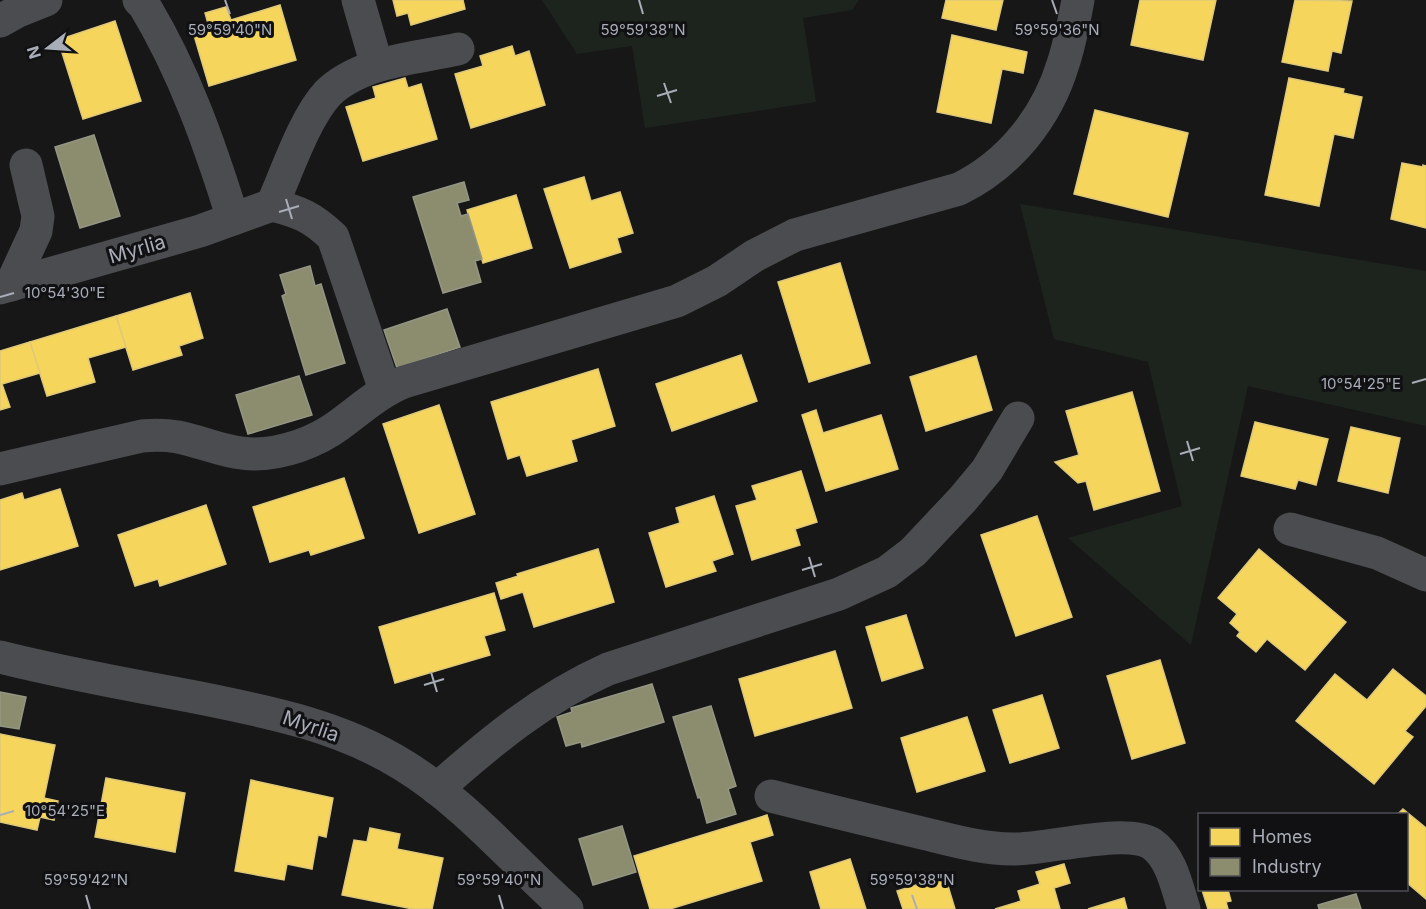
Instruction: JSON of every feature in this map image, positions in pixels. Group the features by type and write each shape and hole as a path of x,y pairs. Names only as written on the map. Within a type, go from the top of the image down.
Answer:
{"street":[{"path":"0,21 46,0"},
{"path":"358,0 377,66"},
{"path":"0,469 116,441 161,435 255,454 296,447 338,426 385,390 433,373 677,301 717,281 754,256 795,236 959,189 978,180 1004,160 1019,144 1048,100 1063,65 1078,0"},
{"path":"147,2 203,129 233,219"},
{"path":"385,390 333,237 316,221 298,211 272,205 304,133 328,94 352,76 377,66 458,49"},
{"path":"5,287 36,231 38,216 26,165"},
{"name":"Myrlia","path":"5,287 200,231 272,205"},
{"path":"437,789 479,751 545,702 577,683 608,669 839,594 887,572 913,552 962,500 987,470 1018,418"},
{"path":"1290,529 1377,553 1426,575"},
{"name":"Myrlia","path":"0,657 281,715 369,747 403,765 437,789 567,909"},
{"path":"771,796 904,829 989,847 1040,849 1120,837 1136,838 1152,844 1164,856 1184,909"}],"shaded area":[{"path":"542,0 859,0 852,10 803,18 816,102 645,128 632,46 577,54"},
{"path":"1020,204 1426,271 1426,426 1248,386 1191,645 1068,538 1182,506 1148,362 1054,339"}],"building: Homes":[{"path":"393,0 463,0 465,9 411,25 408,13 397,16"},
{"path":"946,0 1003,0 996,30 942,18"},
{"path":"1140,0 1216,0 1203,60 1131,45"},
{"path":"1295,0 1352,1 1341,53 1332,51 1328,71 1282,62"},
{"path":"280,5 296,60 209,86 193,32 209,27 205,13 226,7 231,20"},
{"path":"115,21 141,101 83,119 58,40"},
{"path":"952,35 1027,52 1023,73 1002,69 991,123 937,112"},
{"path":"512,46 515,56 529,51 545,105 471,128 455,74 483,66 480,56"},
{"path":"405,78 408,88 421,84 437,139 363,161 346,107 376,98 373,87"},
{"path":"1289,78 1344,89 1343,93 1362,97 1353,138 1334,134 1319,206 1265,195"},
{"path":"1095,110 1188,133 1168,217 1074,194"},
{"path":"1402,163 1426,166 1426,228 1391,219"},
{"path":"584,177 591,201 620,192 633,233 617,238 621,252 570,268 544,189"},
{"path":"516,195 532,248 483,263 467,210"},
{"path":"840,263 870,363 809,382 778,282"},
{"path":"190,293 203,338 179,346 182,355 133,370 116,316"},
{"path":"116,316 126,347 88,358 95,382 47,396 30,342"},
{"path":"30,342 40,373 2,384 10,407 0,410 0,351"},
{"path":"741,355 757,401 672,431 656,384"},
{"path":"976,356 992,410 926,431 910,377"},
{"path":"598,369 615,426 571,440 577,461 527,476 520,455 508,459 491,402"},
{"path":"1132,392 1160,491 1094,510 1086,481 1078,483 1055,462 1079,455 1066,411"},
{"path":"439,405 475,514 419,533 383,424"},
{"path":"816,410 823,433 881,415 898,469 826,491 802,415"},
{"path":"1255,422 1328,439 1316,485 1298,480 1295,489 1241,476"},
{"path":"1351,427 1400,438 1388,493 1338,481"},
{"path":"801,471 817,522 795,529 800,545 752,560 736,506 757,500 752,486"},
{"path":"344,478 364,538 311,555 309,550 270,562 253,507"},
{"path":"60,489 78,546 0,570 0,500 22,493 24,500"},
{"path":"714,496 733,554 712,561 716,571 666,587 649,533 680,523 676,508"},
{"path":"206,505 226,564 160,586 158,579 135,586 118,535"},
{"path":"1037,516 1072,617 1016,636 981,535"},
{"path":"598,549 614,602 534,627 523,592 501,599 496,583 518,576 517,574"},
{"path":"1259,549 1346,622 1305,670 1267,639 1256,652 1237,636 1240,632 1230,623 1237,614 1218,598"},
{"path":"494,593 505,630 484,636 490,655 395,683 379,627"},
{"path":"906,615 923,668 882,681 866,627"},
{"path":"835,651 852,708 755,736 739,679"},
{"path":"1160,660 1185,743 1132,759 1107,676"},
{"path":"1393,669 1426,696 1426,706 1405,731 1413,737 1374,784 1296,721 1335,674 1367,700"},
{"path":"1042,695 1059,748 1010,763 993,710"},
{"path":"967,717 985,771 917,792 901,738"},
{"path":"0,734 55,745 44,798 58,801 54,820 40,817 37,830 0,822"},
{"path":"106,778 185,793 175,852 95,837"},
{"path":"251,780 333,798 326,837 318,835 312,869 287,864 284,880 235,871"},
{"path":"1408,813 1426,828 1426,899 1408,884"},
{"path":"767,815 773,835 750,842 762,881 670,909 650,909 634,856"},
{"path":"370,828 400,834 397,849 443,858 432,909 413,909 342,895 354,840 367,842"},
{"path":"850,859 866,909 821,909 810,872"},
{"path":"1064,864 1070,883 1054,888 1060,909 995,909 1021,901 1018,891 1040,884 1036,872"},
{"path":"945,876 955,909 903,909 897,891"},
{"path":"1202,891 1228,891 1231,901 1226,902 1228,909 1208,909"},
{"path":"1124,898 1127,909 1088,909"}],"building: Industry":[{"path":"94,135 120,216 80,228 55,147"},
{"path":"464,182 469,200 457,203 461,216 468,214 482,259 475,261 481,282 443,293 413,197"},
{"path":"310,266 315,286 321,284 345,363 306,375 282,296 286,294 280,275"},
{"path":"447,309 460,347 397,368 384,330"},
{"path":"299,376 312,415 248,434 236,395"},
{"path":"652,684 664,722 582,747 581,742 566,746 557,717 572,712 571,708"},
{"path":"0,692 26,697 19,729 0,726"},
{"path":"711,706 736,786 728,789 736,814 707,823 673,717"},
{"path":"622,826 636,872 593,885 579,839"},
{"path":"1356,894 1361,909 1319,909 1318,905"}]}
